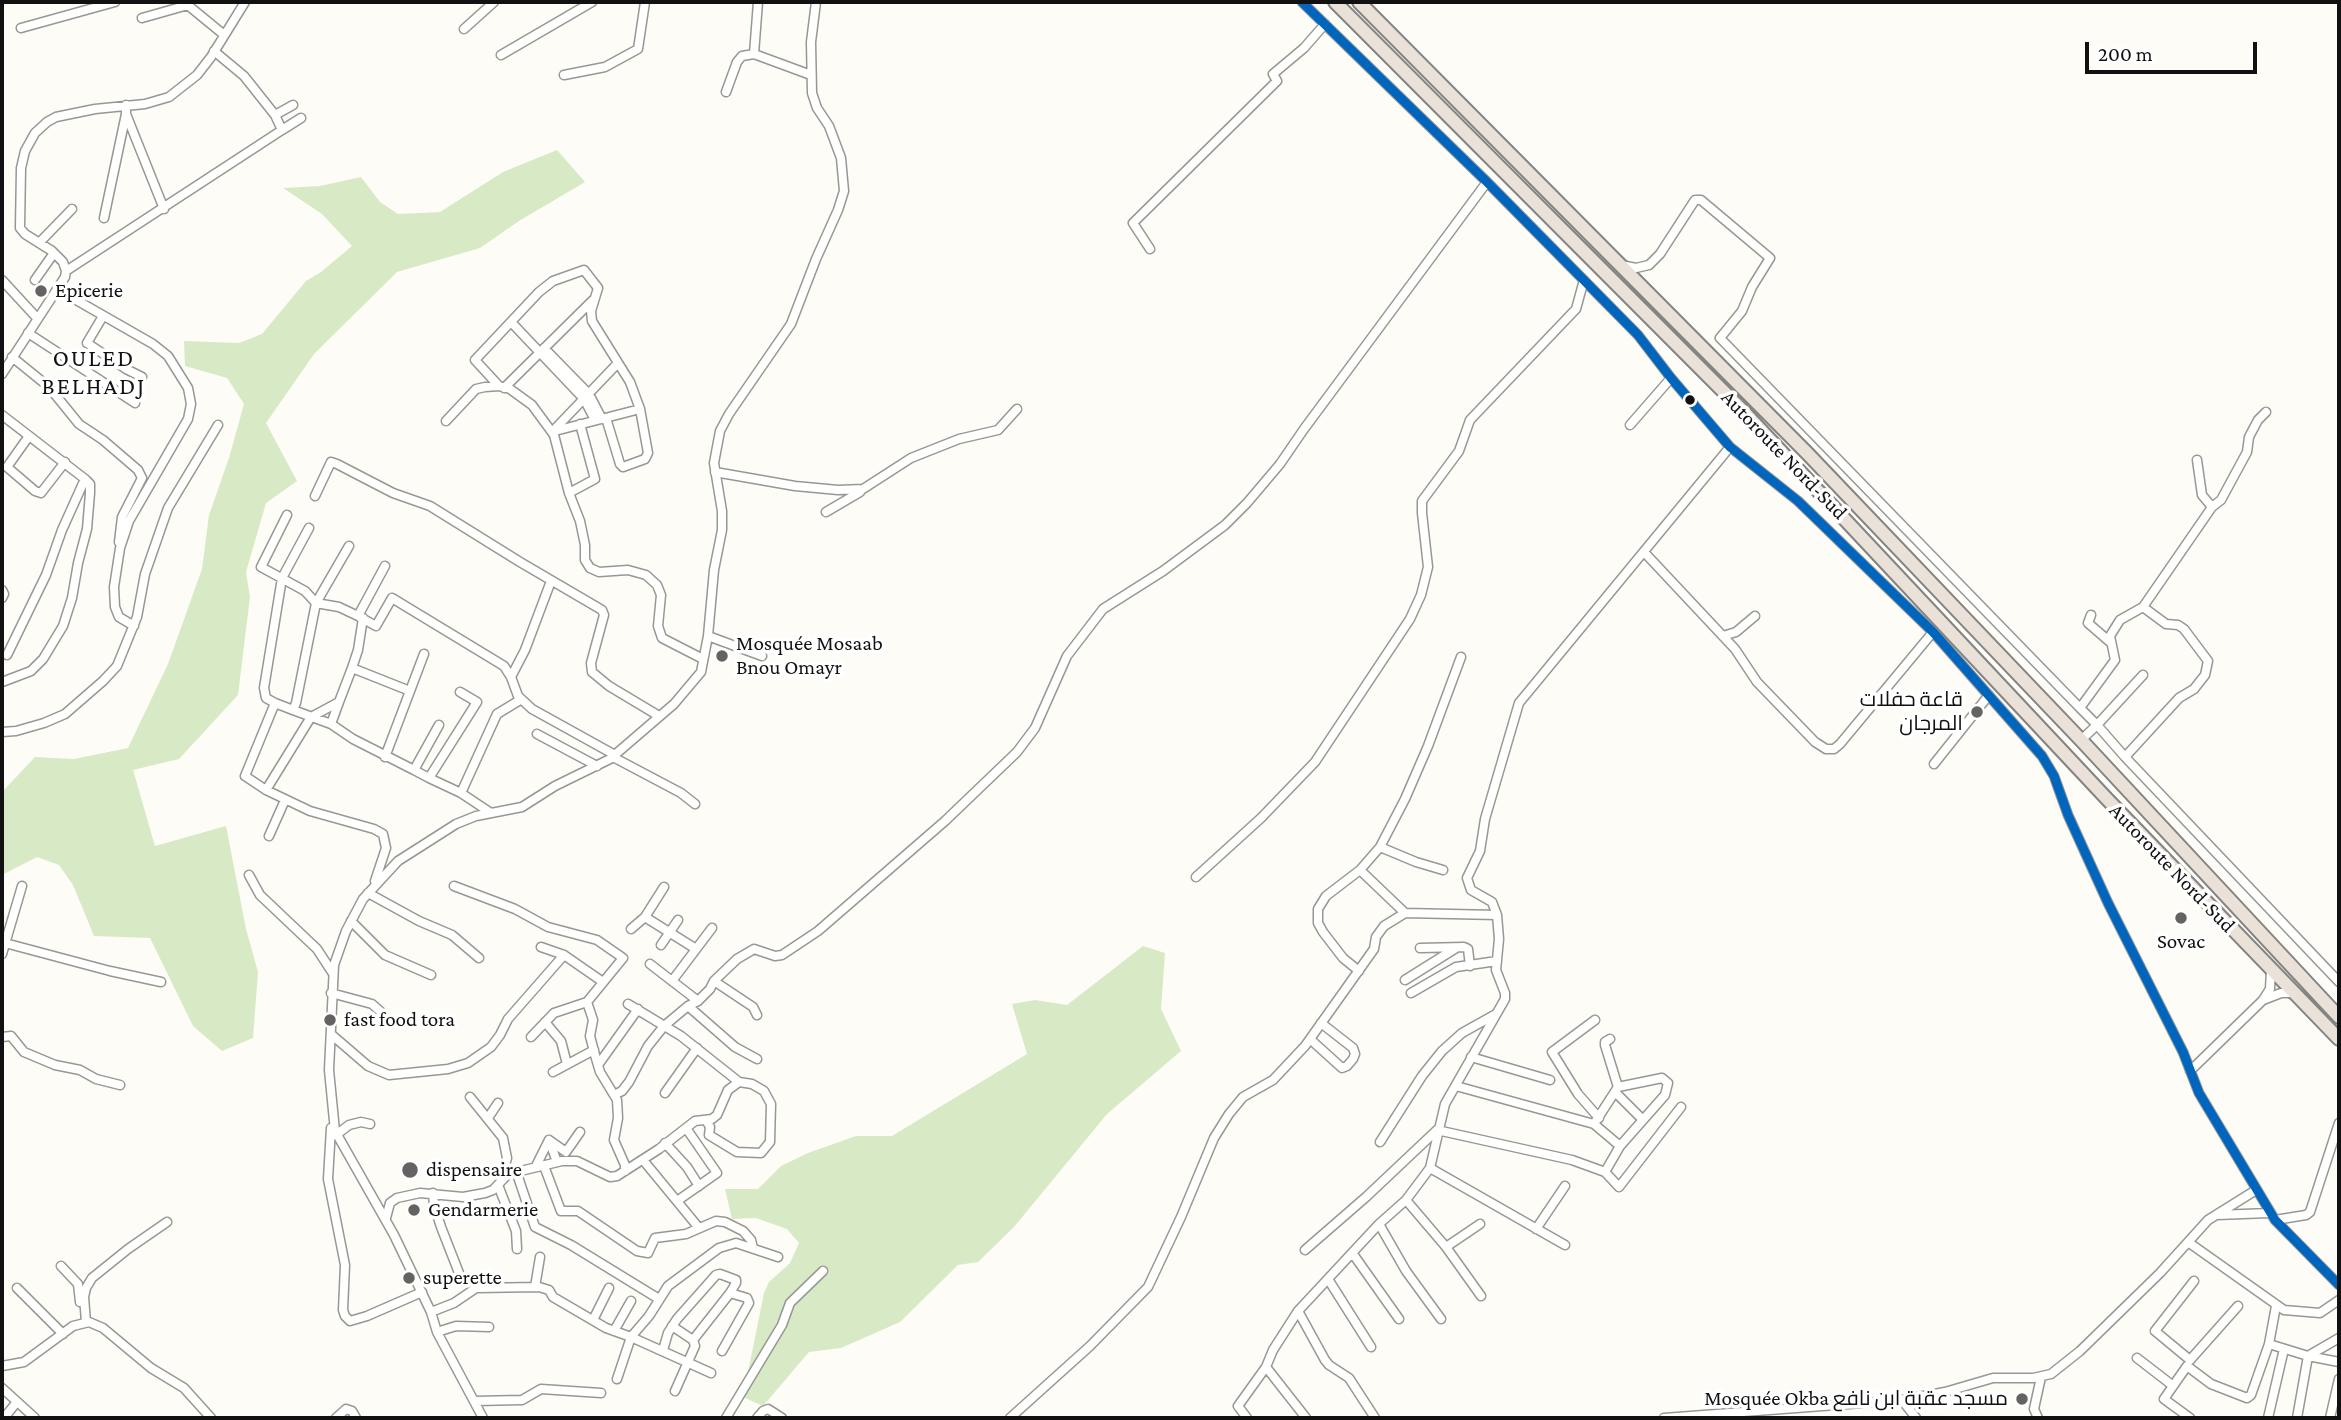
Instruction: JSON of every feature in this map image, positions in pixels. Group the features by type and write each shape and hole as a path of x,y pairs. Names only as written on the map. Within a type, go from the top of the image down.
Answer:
{"highway":[{"name":"Autoroute Nord-Sud","path":"1335,2 1745,414 2339,1039"},
{"name":"Autoroute Nord-Sud","path":"1359,2 1807,453 2334,1005 2339,1017"}],"street":[{"path":"21,28 115,2"},
{"path":"3,367 65,277 66,271 64,262 20,228 20,168 35,133 57,117 126,110 169,97 197,75 245,2"},
{"path":"464,29 494,2"},
{"path":"500,55 592,2"},
{"path":"564,75 605,67 638,50 645,2"},
{"path":"754,54 758,2"},
{"path":"370,890 398,861 456,824 522,807 555,786 614,756 695,682 701,672 723,520 715,472 720,431 790,324 844,191 841,158 830,126 817,108 812,93 811,42 816,2"},
{"path":"1302,2 1639,335 1671,378 1730,447 1798,501 1933,632 2042,756 2081,844 2183,1052 2199,1093 2272,1217 2339,1285"},
{"path":"142,18 186,3 223,34"},
{"path":"1150,249 1133,223 1277,81 1273,74 1304,48 1325,24"},
{"path":"214,51 244,76 275,115 282,130"},
{"path":"726,92 737,62 742,56 754,54 811,75"},
{"path":"275,115 293,105"},
{"path":"126,110 164,209"},
{"path":"104,218 126,110"},
{"path":"66,271 301,118"},
{"path":"614,1095 622,1091 629,1082 648,1046 664,1026 688,1006 698,1002 714,981 747,951 758,949 781,956 818,931 945,821 1008,761 1035,728 1067,656 1103,609 1163,571 1224,525 1247,503 1280,464 1487,182"},
{"path":"1620,264 1636,268 1649,265 1660,254 1695,200 1701,200 1770,258 1752,287 1742,312 1706,351"},
{"path":"39,243 72,209"},
{"path":"35,280 54,253"},
{"path":"502,387 475,360 517,313 553,281 584,270 598,288 593,300 592,321 631,382 640,409 648,453 645,459 623,467 601,419 586,396 510,322"},
{"path":"2,280 37,318"},
{"path":"1196,877 1261,818 1315,762 1388,653 1421,595 1428,568 1422,501 1455,458 1471,420 1576,309 1584,281"},
{"path":"57,289 153,344 168,356 188,387 191,404 184,429 129,521 120,548 114,587 115,607 119,617 134,626"},
{"path":"502,387 593,300"},
{"path":"103,316 87,343 142,377"},
{"path":"28,333 135,403"},
{"path":"1720,338 2097,725 2339,982"},
{"path":"12,357 49,387 79,424 103,440 138,471 142,478 122,517 120,548"},
{"path":"552,432 618,363"},
{"path":"1630,425 1671,378"},
{"path":"446,421 476,389 510,389 532,405 552,432 580,521 590,568 599,572 628,570 646,575 657,585 661,595 658,625 662,638 703,659"},
{"path":"552,432 640,409"},
{"path":"826,512 911,458 959,439 998,430 1017,409"},
{"path":"2080,708 2115,660 2110,636 2120,620 2143,607 2212,507 2221,500 2248,452 2249,437 2258,420 2266,412"},
{"path":"2,415 90,484 87,529 65,622 37,665 25,674 2,682"},
{"path":"569,493 594,478 580,424"},
{"path":"2,732 44,723 70,710 117,666 134,626 145,574 167,508 218,425"},
{"path":"29,436 7,467 35,491 41,493 65,462"},
{"path":"1247,1418 1238,1406 1266,1367 1273,1350 1298,1311 1379,1224 1406,1200 1430,1168 1445,1104 1505,999 1496,970 1499,939 1497,915 1492,902 1471,890 1467,878 1480,851 1485,819 1519,703 1730,447"},
{"path":"2197,460 2202,495 2212,507"},
{"path":"315,496 331,462 393,493 430,506 604,611 591,663 592,671 609,686 659,716"},
{"path":"715,472 795,486 838,490 863,489"},
{"path":"7,655 46,575 62,530 85,479"},
{"path":"287,515 261,567 304,591 316,603 339,607 376,626 392,598 504,666 520,700 532,709 681,793 695,804"},
{"path":"309,528 282,579 264,688 266,698 331,724 352,739 461,793 491,813"},
{"path":"293,709 316,603 349,546"},
{"path":"1644,552 1747,663 1757,682 1815,742 1826,749 1833,750 1840,744 1933,632"},
{"path":"331,724 358,650 360,617 385,566"},
{"path":"511,677 525,650 551,581"},
{"path":"2,590 2,598"},
{"path":"2125,757 2179,698 2194,689 2205,675 2208,661 2184,629 2178,625 2166,624 2143,607"},
{"path":"2091,615 2088,623 2110,642"},
{"path":"1723,636 1736,632 1755,616"},
{"path":"708,636 762,656"},
{"path":"385,757 424,654"},
{"path":"1359,971 1343,958 1323,932 1318,923 1318,909 1335,888 1360,870 1380,847 1428,746 1461,657"},
{"path":"352,668 410,691"},
{"path":"2081,740 2143,675"},
{"path":"429,778 477,702 460,692"},
{"path":"1934,764 1989,695"},
{"path":"461,793 497,714 520,700"},
{"path":"266,790 311,717 339,702"},
{"path":"275,703 245,773 247,779 285,800 328,817 374,829 383,834 386,852 370,890 351,921 332,972 332,1121 328,1179 345,1265 343,1309 350,1321 422,1292"},
{"path":"414,770 439,725"},
{"path":"537,734 597,766"},
{"path":"269,836 285,800"},
{"path":"1380,847 1443,870"},
{"path":"1360,870 1405,913"},
{"path":"249,876 260,895 317,948 332,972"},
{"path":"2,954 22,886"},
{"path":"454,886 515,909 548,927 601,942 623,958 587,1002 554,1013 531,1037"},
{"path":"631,929 645,916 664,887"},
{"path":"370,890 419,921 452,935 479,958"},
{"path":"1010,1418 1082,1355 1148,1287 1214,1138 1229,1114 1242,1097 1273,1080 1310,1039 1374,949 1376,937 1384,926 1405,913 1497,915"},
{"path":"645,916 696,949"},
{"path":"662,945 678,920"},
{"path":"351,921 385,955 432,975"},
{"path":"672,981 712,928"},
{"path":"5,943 161,982"},
{"path":"541,947 564,955 603,982"},
{"path":"1405,980 1458,947"},
{"path":"1420,948 1468,949 1470,966"},
{"path":"332,1035 368,1066 384,1074 448,1069 468,1063 491,1047 508,1019 564,955"},
{"path":"1411,993 1456,967 1497,961"},
{"path":"650,964 698,1002"},
{"path":"2190,1071 2263,1000 2270,989 2271,970"},
{"path":"714,981 753,1007 757,1015"},
{"path":"331,993 372,1004 380,1012 383,1022"},
{"path":"2263,1000 2281,993 2294,993"},
{"path":"587,1002 593,1020 590,1036 600,1072 614,1095 618,1110 615,1143 625,1171"},
{"path":"628,1004 696,1048 739,1082 752,1084 764,1091 769,1098 771,1135 767,1148 760,1154 737,1152 709,1135 710,1127 706,1120"},
{"path":"688,1006 735,1047 757,1059"},
{"path":"598,1065 638,1009"},
{"path":"1380,1142 1422,1076 1442,1051 1462,1033 1496,1014"},
{"path":"1595,1020 1552,1052 1596,1121 1620,1146"},
{"path":"545,1022 561,1041 567,1064"},
{"path":"1310,1039 1342,1068 1353,1059 1353,1048 1321,1023"},
{"path":"2,1037 11,1036 24,1052 55,1065 80,1070 96,1079 120,1085"},
{"path":"1610,1039 1605,1045 1617,1090 1643,1120"},
{"path":"665,1093 696,1048"},
{"path":"553,1072 594,1050"},
{"path":"1471,1057 1550,1080"},
{"path":"1596,1121 1617,1090 1666,1079 1668,1088 1620,1146 1605,1172"},
{"path":"386,1219 387,1209 393,1199 420,1193 463,1197 490,1192 506,1175 563,1158 577,1161 611,1177 643,1160 695,1121 717,1115 728,1090 739,1082"},
{"path":"1456,1086 1596,1121"},
{"path":"470,1097 503,1138 507,1158 499,1183 516,1231 517,1250"},
{"path":"488,1118 498,1103"},
{"path":"1437,1130 1572,1160 1605,1172 1619,1187 1681,1107"},
{"path":"332,1121 336,1135 386,1219 422,1292 437,1332 483,1418"},
{"path":"336,1135 349,1125 361,1122 370,1124"},
{"path":"2214,1216 2306,1215 2310,1212 2339,1123"},
{"path":"677,1201 717,1173 686,1129"},
{"path":"1304,1250 1366,1197 1437,1130"},
{"path":"563,1158 580,1132"},
{"path":"549,1140 563,1158"},
{"path":"549,1140 563,1158"},
{"path":"539,1166 549,1140"},
{"path":"665,1143 687,1167 699,1186"},
{"path":"643,1160 699,1228"},
{"path":"539,1166 544,1166 560,1210 578,1211 637,1251 648,1253 655,1238 686,1234 711,1222 725,1222 743,1231 752,1242 753,1248"},
{"path":"1430,1168 1565,1245"},
{"path":"516,1171 535,1227 579,1250 659,1299"},
{"path":"1536,1229 1565,1186"},
{"path":"1664,1418 1902,1400 1945,1392 1993,1378 2041,1377 2058,1370 2080,1351 2160,1273 2205,1222 2256,1190"},
{"path":"433,1193 441,1227 459,1272"},
{"path":"1406,1200 1446,1247 1481,1296"},
{"path":"83,1322 84,1297 92,1278 128,1248 167,1222"},
{"path":"1379,1224 1406,1270 1441,1319"},
{"path":"1446,1247 1480,1224"},
{"path":"2188,1242 2286,1311 2319,1313 2339,1300"},
{"path":"617,1379 631,1337 668,1286 684,1272 719,1248 736,1244 778,1257"},
{"path":"1353,1254 1399,1319"},
{"path":"535,1287 540,1257"},
{"path":"61,1266 78,1284 83,1322"},
{"path":"726,1418 782,1325 790,1303 823,1271"},
{"path":"663,1350 672,1326 718,1275 736,1280 730,1293 693,1340"},
{"path":"1328,1279 1371,1347"},
{"path":"2194,1281 2155,1331 2211,1384 2247,1398 2251,1395 2269,1344 2277,1306"},
{"path":"431,1312 457,1301 477,1288 535,1287 549,1290 554,1297 614,1331 711,1373"},
{"path":"17,1288 63,1334"},
{"path":"593,1320 609,1288"},
{"path":"722,1351 749,1303 747,1298 730,1293"},
{"path":"614,1331 631,1301"},
{"path":"2190,1418 2164,1399 2189,1363 2238,1306"},
{"path":"1298,1311 1329,1365 1349,1378 1375,1418"},
{"path":"2,1366 24,1362 83,1322 103,1328 151,1368 184,1388 211,1418"},
{"path":"437,1332 456,1326 489,1327"},
{"path":"672,1326 693,1340 695,1346 675,1391"},
{"path":"2297,1418 2308,1356 2339,1338"},
{"path":"2269,1344 2339,1362"},
{"path":"2268,1418 2284,1349"},
{"path":"2137,1358 2172,1385"},
{"path":"1266,1367 1306,1418"},
{"path":"2038,1418 2034,1409 2041,1377"},
{"path":"2330,1418 2339,1379"},
{"path":"2,1388 35,1418"},
{"path":"474,1401 522,1400 541,1389 601,1393"},
{"path":"1902,1400 1916,1418"},
{"path":"4,1418 16,1403"},
{"path":"336,1418 346,1409 352,1411 355,1418"},
{"path":"757,1418 768,1409 782,1418"}],"green space":[{"path":"557,150 585,182 519,221 480,248 397,272 314,354 266,423 297,481 266,503 246,572 250,597 238,695 179,759 133,770 155,846 226,826 246,929 258,972 253,1038 222,1051 193,1026 150,938 94,936 73,885 59,865 37,857 2,875 2,792 35,757 74,759 128,748 168,664 202,569 209,515 244,404 227,378 185,366 184,341 239,343 262,334 306,281 352,246 322,214 283,188 320,186 361,177 380,202 398,214 440,212 503,172"},
{"path":"1143,946 1165,953 1161,1009 1181,1051 1107,1114 1014,1227 978,1262 958,1265 900,1322 841,1348 809,1352 763,1406 743,1397 764,1293 769,1282 790,1263 799,1243 787,1229 756,1218 732,1219 725,1189 758,1189 781,1166 856,1136 892,1136 1027,1054 1012,1004 1035,1000 1067,1005"}],"transit line":[{"path":"1302,2 1487,182 1638,335 1730,447 1798,501 1933,632 2042,756 2054,776 2068,815 2108,903 2183,1052 2199,1093 2275,1220 2339,1285"}],"place":[{"name":"Epicerie","path":"41,291"},
{"name":"Mosquée Mosaab Bnou Omayr","path":"722,656"},
{"name":"قاعة حفلات المرجان","path":"1977,712"},
{"name":"Sovac","path":"2181,918"},
{"name":"fast food tora","path":"330,1020"},
{"name":"dispensaire","path":"410,1170"},
{"name":"Gendarmerie","path":"414,1210"},
{"name":"superette","path":"409,1278"},
{"name":"Mosquée Okba مسجد عقبة ابن نافع","path":"2022,1399"}],"district":[{"name":"OULED BELHADJ","path":"94,373"}]}
